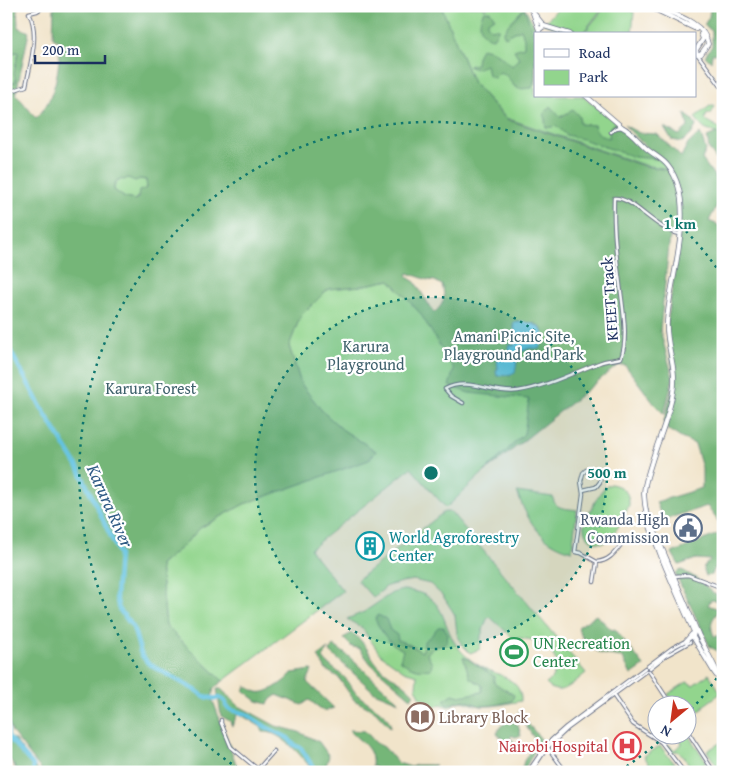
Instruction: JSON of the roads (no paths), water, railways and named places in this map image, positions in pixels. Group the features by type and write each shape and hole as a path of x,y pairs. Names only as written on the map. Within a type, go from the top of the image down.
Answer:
{"main road":[{"path":"648,6 700,31 703,39 698,52"},
{"path":"655,6 680,17 700,29 709,43 706,49 698,52"},
{"path":"530,8 549,32"},
{"path":"530,8 539,32 546,27"},
{"path":"546,27 563,32"},
{"path":"588,98 622,127 629,130 649,151 666,162 674,174 681,192 682,217 667,321 668,346 675,382 644,491 648,525 696,637 723,684"},
{"path":"676,587 703,652 723,684"},
{"path":"686,612 692,634 688,642"},
{"path":"688,642 696,637"}],"street":[{"path":"8,92 26,86 34,31 29,13 45,6"},
{"path":"698,52 723,89"},
{"path":"611,132 616,128 622,127"},
{"name":"KFEET Track","path":"463,403 451,396 445,389 466,385 502,391 518,391 544,384 598,363 621,358 624,346 624,327 615,234 614,198 625,199 656,224 670,232 680,234"},
{"path":"583,490 595,488 601,475 593,471 584,471 582,475 583,490 575,552 581,553 597,562 610,557 620,546"},
{"path":"594,582 597,562"},
{"path":"671,577 688,575 723,588"},
{"path":"547,747 648,669 672,648 688,642"},
{"path":"648,669 666,696"},
{"path":"529,772 547,747 566,727 648,669"},
{"path":"613,695 634,724 661,742 684,772"},
{"path":"221,720 231,747 261,772"},
{"path":"696,745 714,772"},
{"path":"547,747 566,772"},
{"path":"258,769 274,751"}],"water":[{"path":"513,323 533,324 541,329 543,333 542,343 539,349 530,348 517,353 515,373 497,376 497,360 504,353 507,355 510,352 509,344 514,345 515,332"}],"waterway":[{"name":"Karura River","path":"6,343 41,407 79,469 119,554 116,597 119,609 133,627 141,654 148,663 205,697 222,698 226,706 231,710 246,714 288,738 294,745 301,748 316,772"},
{"path":"6,717 8,737 33,765 33,768"},
{"path":"33,768 34,772"}],"place":[{"name":"Rwanda High Commission","path":"688,528"},
{"name":"World Agroforestry Center","path":"370,546"},
{"name":"UN Recreation Center","path":"514,652"},
{"name":"Library Block","path":"420,717"},
{"name":"Nairobi Hospital","path":"627,746"}],"park label":[{"name":"Amani Picnic Site, Playground and Park","path":"514,345"},
{"name":"Karura Playground","path":"366,355"},
{"name":"Karura Forest","path":"151,388"}]}
